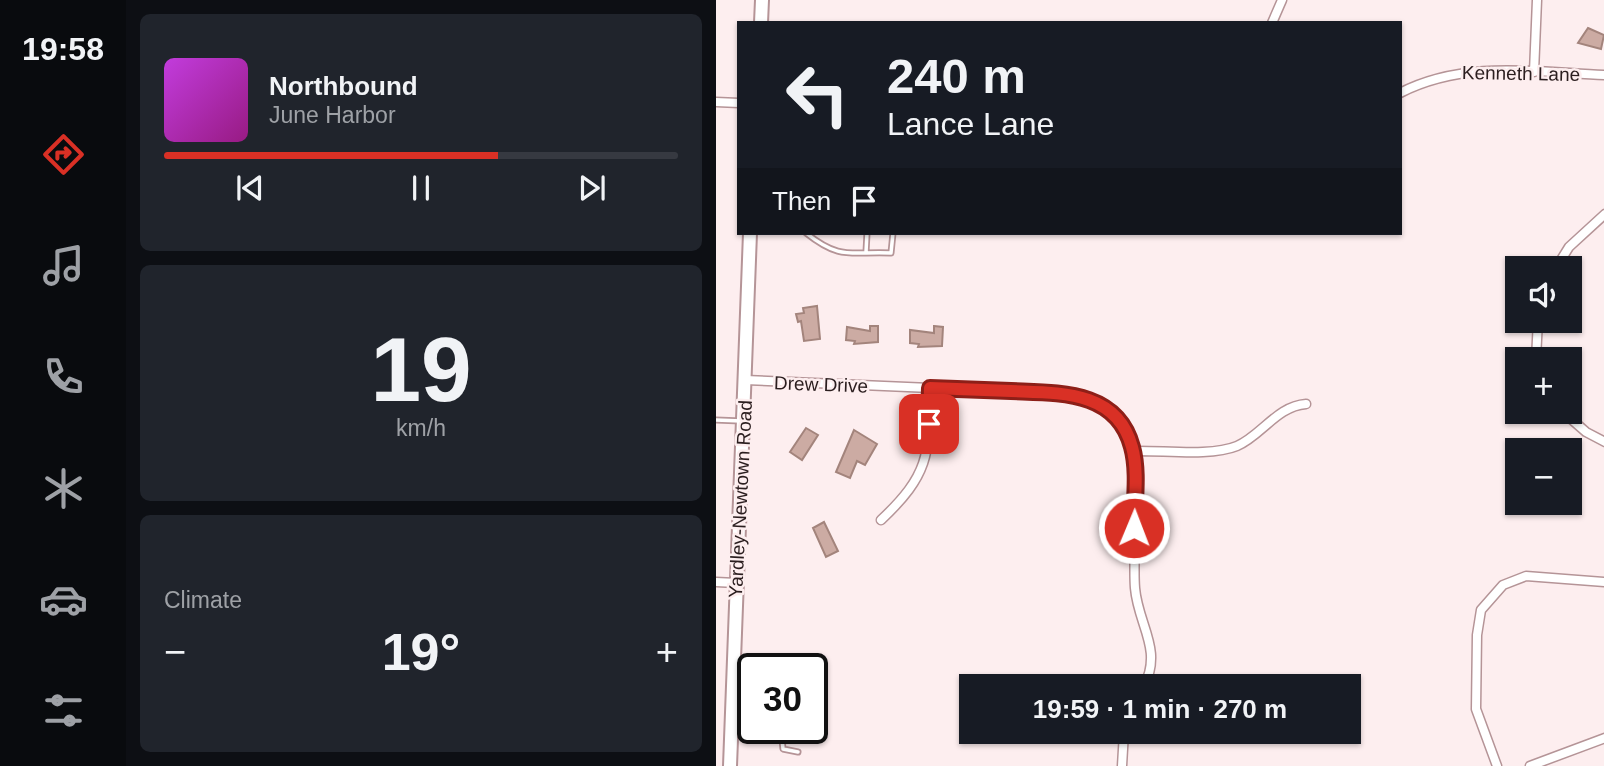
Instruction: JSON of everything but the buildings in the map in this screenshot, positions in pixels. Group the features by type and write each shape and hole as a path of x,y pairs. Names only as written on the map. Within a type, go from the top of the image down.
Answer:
{"main road":[{"path":"761,21 762,0"},
{"name":"Yardley-Newtown Road","path":"730,766 750,235"}],"street":[{"path":"1273,21 1282,0"},
{"path":"1534,72 1537,0"},
{"name":"Kenneth Lane","path":"1402,92 1454,72 1604,75"},
{"path":"716,102 737,103"},
{"path":"1563,256 1569,247 1604,214"},
{"name":"Drew Drive","path":"745,380 1084,397 1112,413 1129,437 1133,450 1135,589 1152,649 1149,674"},
{"path":"881,520 901,501 920,476 927,450 930,388"},
{"path":"1133,450 1228,449 1251,438 1280,415 1298,405 1306,404"},
{"path":"1577,424 1604,442"},
{"path":"1497,766 1476,709 1477,635 1481,610 1503,585 1526,576 1604,582"},
{"path":"716,582 736,583"},
{"path":"1530,766 1604,738"},
{"path":"1122,766 1123,744"}],"lane":[{"path":"809,235 832,251 849,256 866,252 891,253 893,235"},
{"path":"866,252 867,235"},
{"path":"716,420 743,421"},
{"path":"731,690 737,694"},
{"path":"783,744 783,749 798,752"}],"route":[{"path":"929,424 930,388 1074,394 1104,406 1120,422 1132,444 1135,458 1134,528"}]}
